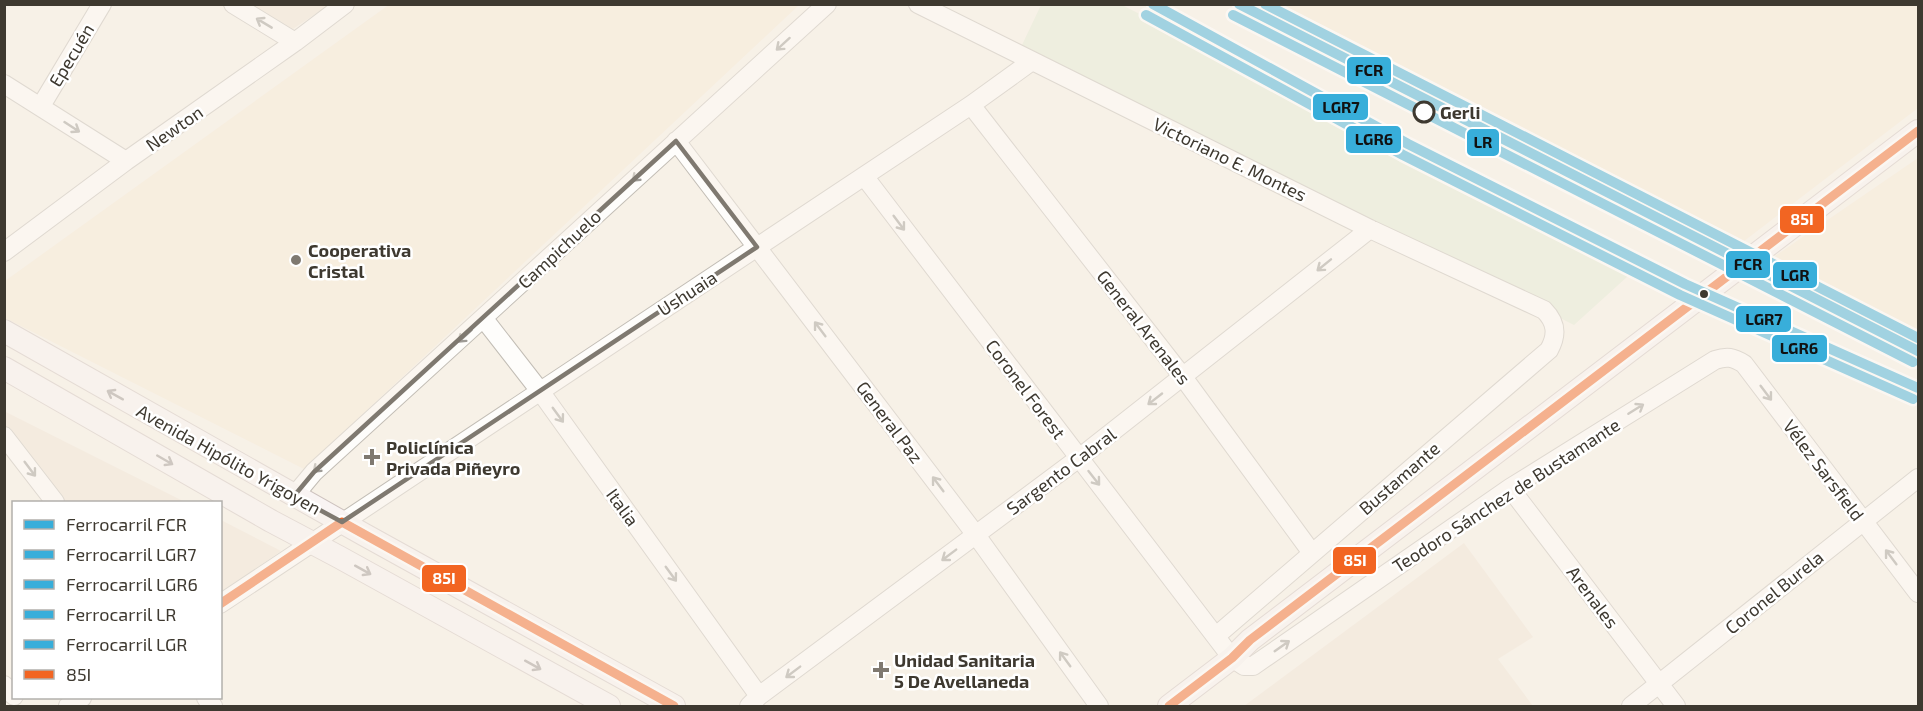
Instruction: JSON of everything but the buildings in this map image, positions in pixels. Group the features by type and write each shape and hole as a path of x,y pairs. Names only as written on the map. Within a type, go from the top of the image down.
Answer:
{"main road":[{"path":"1169,706 1232,658 1250,640 1918,131"},
{"name":"Avenida Hipólito Yrigoyen","path":"4,332 294,496 674,706"},
{"name":"Avenida Hipólito Yrigoyen","path":"4,368 271,521 604,705"}],"street":[{"name":"Epecuén","path":"40,106 102,4"},
{"path":"233,4 296,42"},
{"name":"Newton","path":"4,252 126,161 296,42 345,4"},
{"name":"Campichuelo","path":"294,496 314,472 827,4"},
{"name":"Victoriano E. Montes","path":"918,4 1370,229 1544,310"},
{"name":"Ushuaia","path":"222,603 971,105 1032,61"},
{"path":"4,84 126,161"},
{"name":"General Arenales","path":"971,105 1183,377 1312,553"},
{"name":"General Paz","path":"675,141 976,535 1099,706"},
{"name":"Coronel Forest","path":"864,176 1232,658"},
{"name":"Sargento Cabral","path":"754,701 1079,458 1370,229"},
{"name":"Bustamante","path":"1216,636 1549,350 1554,340 1555,328 1552,318 1544,310"},
{"name":"Italia","path":"484,319 540,391 754,701"},
{"name":"Teodoro Sánchez de Bustamante","path":"1232,658 1244,666 1254,666 1510,488 1723,357"},
{"name":"Vélez Sarsfield","path":"1723,357 1734,357 1744,364 1918,593"},
{"path":"4,436 54,501"},
{"name":"Coronel Burela","path":"1631,706 1918,478"},
{"name":"Arenales","path":"1510,488 1676,706"}],"highlighted area":[{"path":"676,141 757,247 342,522 294,496 314,472"}],"shaded area":[{"path":"329,4 293,29 251,5"},
{"path":"390,4 799,5 304,469 5,318 5,281"},
{"path":"1276,5 1918,5 1918,108 1735,248"},
{"path":"1918,158 1918,341 1762,265"},
{"path":"4,411 183,501 60,501 5,427"},
{"path":"222,521 281,551 222,592"},
{"path":"1464,543 1533,637 1498,659 1533,706 1244,706"}],"green space":[{"path":"1041,5 1122,5 1638,267 1574,325 1022,45"}],"rail line":[{"name":"LGR7","path":"1153,4 1408,144 1685,284 1918,388"},
{"name":"FCR","path":"1239,4 1918,351"},
{"name":"LGR","path":"1265,4 1918,338"},
{"name":"LGR6","path":"1146,15 1403,155 1680,295 1913,399"},
{"name":"LR","path":"1233,15 1913,362"}],"transit line":[{"name":"85I","path":"1169,706 1232,658 1250,640 1918,131"},
{"name":"85I","path":"222,603 342,522 674,706"}],"place":[{"name":"Gerli","path":"1424,112"},
{"name":"Cooperativa Cristal","path":"296,260"},
{"name":"Policlínica Privada Piñeyro","path":"372,457"},
{"name":"Unidad Sanitaria 5 De Avellaneda","path":"881,670"}]}
